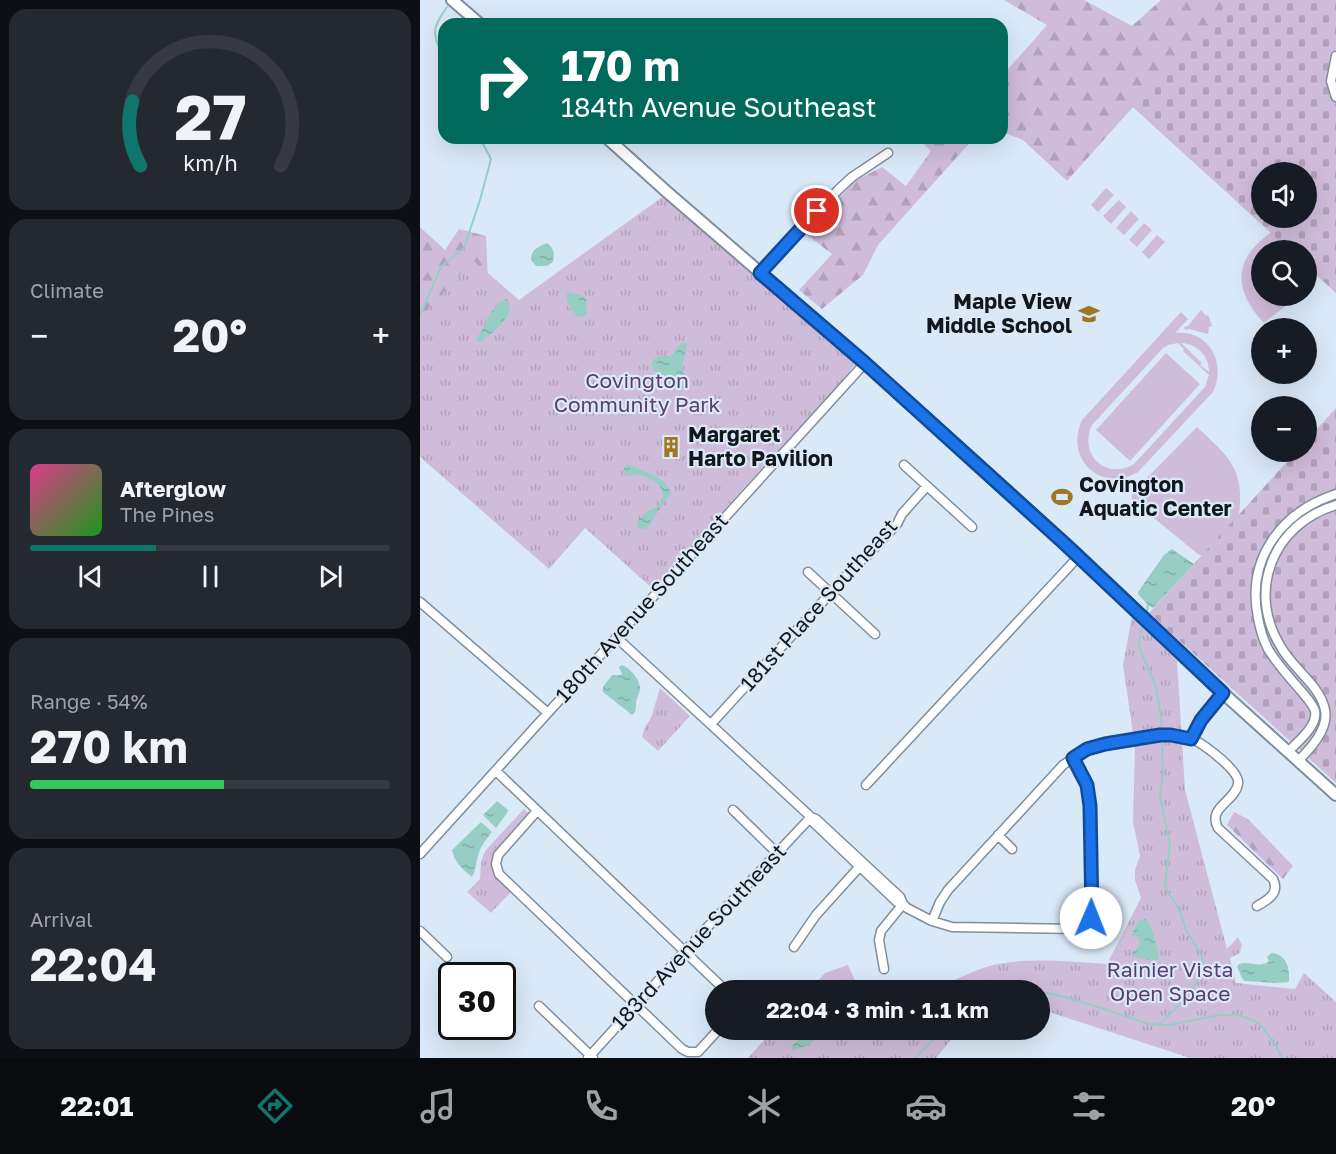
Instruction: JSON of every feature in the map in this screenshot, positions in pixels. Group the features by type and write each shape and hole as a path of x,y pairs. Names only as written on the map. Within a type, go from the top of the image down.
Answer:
{"main road":[{"path":"452,0 473,18"},
{"path":"614,144 865,363 1079,556 1223,693 1336,795"}],"street":[{"path":"1336,56 1331,81 1336,98"},
{"path":"760,273 839,189 852,177 888,153"},
{"name":"180th Avenue Southeast","path":"420,854 865,363"},
{"path":"904,465 972,527"},
{"name":"181st Place Southeast","path":"711,724 858,563 897,524 902,514 927,486"},
{"path":"1288,752 1312,726 1315,711 1268,649 1261,632 1255,595 1259,570 1265,551 1289,520 1306,507 1336,495"},
{"path":"1298,761 1325,724 1326,712 1316,691 1281,649 1271,630 1265,593 1268,572 1278,549 1298,524 1310,515 1336,505"},
{"path":"866,785 1079,556"},
{"path":"807,572 875,634"},
{"path":"420,602 548,713"},
{"path":"616,637 811,817 816,819 862,865 900,897 903,904 932,921 952,927 1076,929 1087,924 1092,914 1090,806 1087,785 1073,758"},
{"path":"1290,678 1298,671"},
{"path":"1191,739 1201,720 1223,693"},
{"path":"932,921 948,890 1056,771 1087,749 1160,735 1191,739 1218,756 1235,773 1239,781 1237,788 1218,810 1215,820 1218,828 1273,879 1276,886 1275,891 1267,901 1257,906"},
{"path":"1304,735 1313,743"},
{"path":"496,771 715,980"},
{"path":"733,810 777,853"},
{"path":"537,811 498,855 496,864 499,874 682,1049 698,1052 709,1040"},
{"name":"183rd Avenue Southeast","path":"591,1057 685,951 811,817"},
{"path":"998,835 1012,849"},
{"path":"795,947 816,915 862,865"},
{"path":"884,969 879,940 881,931 903,904"},
{"path":"420,931 447,957"},
{"path":"539,1006 591,1057"}],"green space":[{"path":"1004,0 1084,0 1132,26 1161,0 1255,0 1262,162 1251,162 1251,214 1133,107 1067,181 1023,140 1008,134 1008,69 1047,25"},
{"path":"1231,0 1336,0 1336,293 1317,275 1317,240 1279,240 1266,228 1317,228 1317,162 1251,162 1251,214 1133,107"},
{"path":"924,144 969,144 878,245 863,275 822,309 799,290 832,254 805,233 855,181 882,167 906,186 931,151"},
{"path":"1106,188 1114,195 1098,212 1091,205"},
{"name":"Covington Community Park","path":"665,195 856,363 836,388 653,589 585,528 549,569 420,457 420,318 473,260 519,300"},
{"path":"1119,200 1126,207 1111,224 1103,216"},
{"path":"1131,211 1139,219 1124,235 1116,228"},
{"path":"1144,223 1152,230 1137,247 1129,240"},
{"path":"420,227 445,250 459,229 486,236 488,282 420,331"},
{"path":"1266,228 1310,228 1315,240 1279,240"},
{"path":"1275,230 1283,240 1261,240"},
{"path":"1157,235 1165,242 1149,259 1142,252"},
{"path":"1317,246 1336,293 1317,275"},
{"path":"1251,251 1251,306 1285,306 1270,318 1260,318 1253,310 1246,297 1242,285 1245,262"},
{"path":"1201,310 1206,316 1208,315 1212,326 1209,327 1208,334 1185,330 1184,327 1188,326"},
{"path":"1181,312 1188,319 1175,333 1197,336 1212,350 1218,370 1213,392 1138,472 1124,478 1111,479 1089,469 1078,448 1078,434 1082,420","holes":["1178,343 1184,349 1183,351 1209,375 1205,387 1134,464 1114,469 1097,462 1089,446 1092,425 1163,348","1181,343 1197,348 1205,356 1209,372"]},
{"path":"1166,353 1200,384 1130,461 1096,430"},
{"path":"1336,408 1336,783 1149,613 1287,462 1317,462 1317,429"},
{"path":"1197,427 1222,451 1234,467 1240,488 1236,521 1206,555 1199,555 1132,500 1132,493"},
{"name":"Rainier Vista Open Space","path":"1132,616 1177,661 1185,790 1227,949 1238,937 1242,945 1240,953 1230,958 1236,983 1295,989 1304,973 1336,1002 1336,1058 1190,1058 1050,1012 1050,980 956,980 977,970 1004,963 1068,961 1107,964 1141,898 1135,880 1135,870 1140,856 1133,822 1135,747 1123,665"},
{"path":"660,688 690,716 658,751 642,737 651,718"},
{"path":"524,809 528,813 527,817 495,852 493,870 512,891 491,913 467,892 480,879 482,860 486,850"},
{"path":"1234,812 1248,819 1293,866 1283,879 1227,825"},
{"path":"848,965 855,980 819,980 825,973"},
{"path":"764,1040 951,1040 936,1058 748,1058"}],"water":[{"path":"547,243 553,251 553,262 547,266 536,266 531,260 532,253"},
{"path":"568,292 581,295 586,299 587,314 583,317 578,317 569,305"},
{"path":"507,299 509,311 502,324 478,342 476,339 493,310 501,301"},
{"path":"681,343 686,343 687,347 682,365 686,388 679,391 662,380 654,370 652,361 657,357 671,356"},
{"path":"626,465 648,472 660,479 669,487 671,493 645,529 639,529 637,522 645,513 659,504 662,500 662,490 648,478 624,474 623,470"},
{"path":"1172,549 1194,564 1153,608 1138,592 1164,555"},
{"path":"622,665 634,674 640,685 635,712 632,715 603,692 604,685 612,675 622,674 619,667"},
{"path":"497,801 508,810 496,828 483,815"},
{"path":"481,822 492,832 480,850 472,877 459,865 452,850"},
{"path":"1146,919 1152,931 1159,956 1157,960 1132,956 1140,943 1137,936 1131,936 1137,923"},
{"path":"1271,953 1284,959 1289,972 1289,982 1245,981 1242,978 1237,967 1239,964 1266,963"},
{"path":"798,1040 815,1040 793,1050 792,1045"}],"waterway":[{"path":"440,18 447,7"},
{"path":"438,22 435,32 438,45"},
{"path":"420,315 441,267 464,248 491,159 483,144"},
{"path":"1146,615 1148,605"},
{"path":"1143,623 1139,641 1140,649 1156,687 1161,717 1163,774 1160,796 1170,845 1165,884 1181,914 1186,930 1202,956 1203,969 1185,999 1159,1025"},
{"path":"1050,994 1149,1024 1169,1025 1220,1015 1240,1015 1260,1024 1282,1058"},
{"path":"916,1058 932,1040"}],"place":[{"name":"Maple View Middle School","path":"1089,314"},
{"name":"Margaret Harto Pavilion","path":"671,447"},
{"name":"Covington Aquatic Center","path":"1062,497"}],"route":[{"path":"817,211 760,273 865,363 1065,544 1223,693 1201,720 1191,739 1160,735 1095,746 1073,758 1087,785 1090,806 1091,918"}]}
